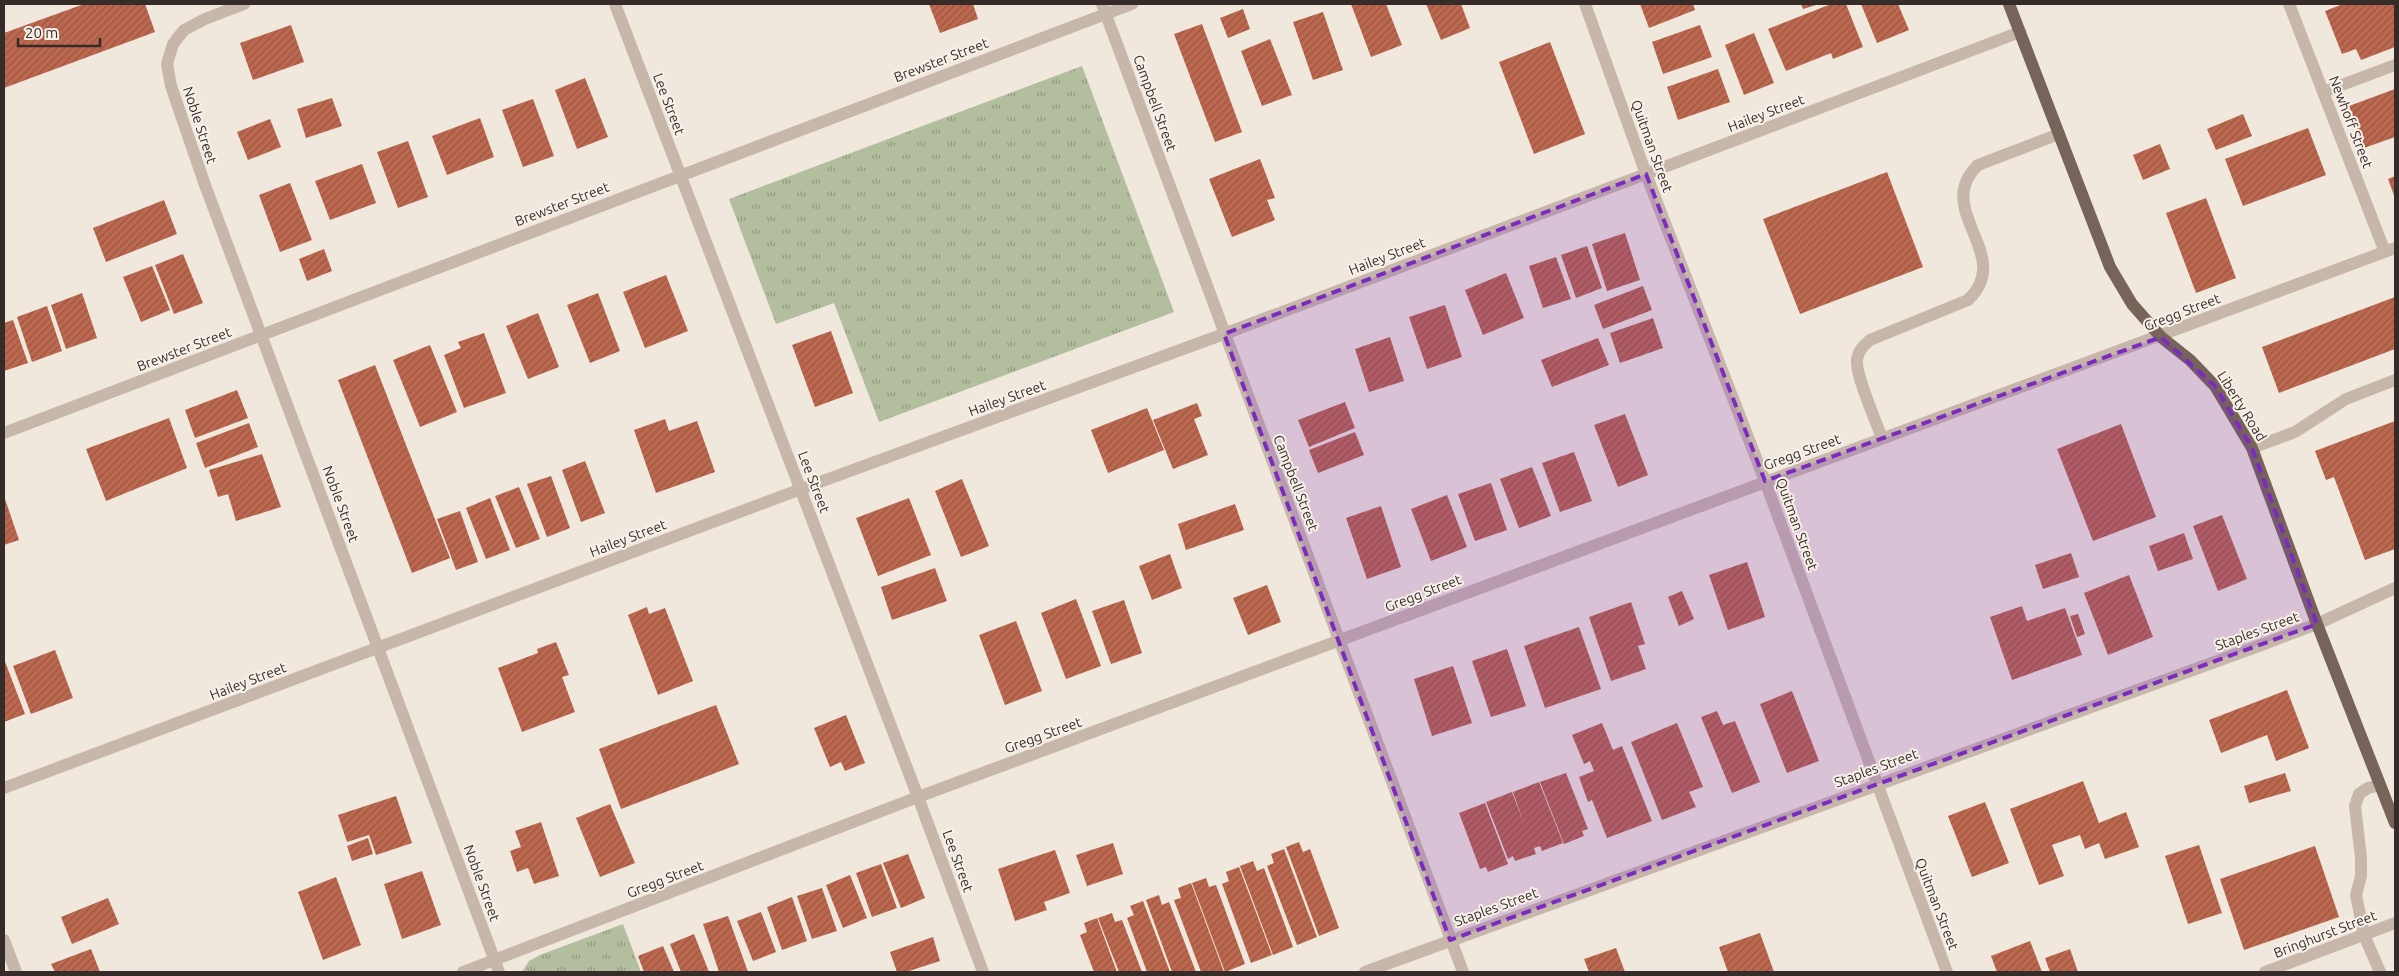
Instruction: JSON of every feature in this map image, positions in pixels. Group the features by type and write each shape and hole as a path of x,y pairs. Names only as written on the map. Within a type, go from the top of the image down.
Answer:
{"main road":[{"name":"Liberty Road","path":"2009,4 2110,267 2132,304 2161,336 2190,360 2215,386 2252,448 2317,624 2395,823"}],"street":[{"name":"Noble Street","path":"244,4 205,19 184,30 173,44 167,64 171,86 205,185 497,966"},
{"name":"Lee Street","path":"615,4 801,489 983,972"},
{"name":"Brewster Street","path":"4,433 680,175 1104,8 1132,4"},
{"name":"Quitman Street","path":"1585,4 1646,174 1765,481 1947,972"},
{"name":"Newhoff Street","path":"2290,4 2323,92 2390,250"},
{"name":"Campbell Street","path":"1104,8 1462,972"},
{"name":"Hailey Street","path":"4,788 801,489 1224,334 2020,32"},
{"path":"2323,92 2395,65"},
{"path":"1882,438 1858,372 1857,360 1861,348 1870,340 1968,300 1978,292 1984,278 1984,262 1963,204 1962,191 1967,175 1978,165 2059,134"},
{"name":"Gregg Street","path":"463,972 497,966 918,797 2390,250"},
{"path":"2252,448 2296,432 2346,398 2395,380"},
{"name":"Staples Street","path":"1365,972 2317,624 2395,588"},
{"path":"2380,784 2368,788 2359,794 2355,806 2361,858 2361,876 2356,895 2364,935 2380,972"},
{"name":"Bringhurst Street","path":"2265,972 2395,923"},
{"path":"4,940 16,972"}],"highlighted area":[{"path":"1646,174 1765,481 2161,337 2215,386 2252,448 2317,624 1450,940 1224,334"}],"green space":[{"path":"1082,66 1174,312 879,422 834,303 776,324 729,199"},
{"path":"623,924 641,972 522,972 529,961 540,955"}],"building":[{"path":"84,4 145,4 155,32 4,88 4,33"},
{"path":"929,4 973,4 978,19 940,33"},
{"path":"1351,4 1386,4 1402,45 1371,57"},
{"path":"1426,4 1461,4 1470,28 1441,40"},
{"path":"1640,4 1693,4 1695,10 1649,28"},
{"path":"1801,4 1819,4 1803,9"},
{"path":"1831,4 1846,4 1863,47 1833,59 1831,53 1786,71 1768,29"},
{"path":"1861,4 1898,4 1909,30 1877,43"},
{"path":"2343,4 2395,4 2395,47 2361,60 2356,49 2342,54 2325,11"},
{"path":"1243,9 1250,29 1228,38 1220,18"},
{"path":"1323,12 1343,70 1313,80 1293,22"},
{"path":"1202,24 1242,132 1215,142 1174,34"},
{"path":"291,25 304,62 253,80 240,43"},
{"path":"1700,25 1712,57 1663,74 1652,42"},
{"path":"1754,33 1774,83 1744,95 1725,45"},
{"path":"1270,39 1292,95 1262,106 1241,51"},
{"path":"1550,42 1585,134 1534,154 1499,62"},
{"path":"1718,69 1730,102 1678,120 1667,87"},
{"path":"585,78 608,137 577,149 555,90"},
{"path":"2395,89 2395,137 2364,148 2349,106"},
{"path":"332,98 342,126 306,138 297,109"},
{"path":"533,99 554,156 523,167 502,110"},
{"path":"2243,114 2252,136 2216,150 2207,129"},
{"path":"480,118 494,157 447,175 432,136"},
{"path":"270,119 281,147 248,160 237,132"},
{"path":"2308,128 2326,175 2243,206 2225,159"},
{"path":"408,141 428,197 398,208 377,152"},
{"path":"2160,144 2170,169 2143,180 2133,155"},
{"path":"1260,159 1275,198 1267,200 1275,220 1232,237 1209,179"},
{"path":"362,164 376,203 330,220 315,181"},
{"path":"1887,172 1923,267 1800,314 1763,219"},
{"path":"2395,176 2395,198 2388,179"},
{"path":"290,183 312,240 280,252 259,195"},
{"path":"2206,198 2236,278 2196,293 2166,213"},
{"path":"164,200 177,234 106,262 93,228"},
{"path":"1625,233 1640,280 1607,291 1592,244"},
{"path":"1587,246 1602,288 1576,298 1561,255"},
{"path":"324,249 332,271 307,281 299,259"},
{"path":"183,254 203,303 174,314 155,265"},
{"path":"1556,257 1571,299 1543,308 1529,266"},
{"path":"152,266 170,310 141,322 123,277"},
{"path":"1506,273 1524,318 1483,335 1465,290"},
{"path":"666,275 688,331 645,348 623,292"},
{"path":"1643,286 1652,310 1603,329 1594,305"},
{"path":"82,293 97,338 66,349 51,305"},
{"path":"598,293 620,351 590,363 567,305"},
{"path":"2395,297 2395,349 2279,393 2262,347"},
{"path":"1445,305 1462,357 1427,369 1409,317"},
{"path":"47,306 62,351 32,362 17,317"},
{"path":"538,313 559,367 528,379 506,326"},
{"path":"1653,318 1663,348 1620,363 1610,333"},
{"path":"13,320 28,363 4,371 4,323"},
{"path":"831,331 853,393 815,407 792,345"},
{"path":"484,333 506,393 464,408 444,355 461,348 458,342"},
{"path":"1390,337 1404,381 1369,392 1355,349"},
{"path":"1598,338 1609,365 1552,387 1541,360"},
{"path":"430,345 457,412 420,427 393,360"},
{"path":"375,365 450,558 412,573 338,380"},
{"path":"237,390 248,418 195,438 185,410"},
{"path":"1345,402 1355,428 1309,447 1298,420"},
{"path":"1197,403 1202,416 1194,419 1208,455 1173,469 1153,420"},
{"path":"1147,408 1164,450 1108,473 1091,430"},
{"path":"1625,414 1648,475 1618,487 1594,425"},
{"path":"169,418 187,468 106,501 86,449"},
{"path":"665,419 669,431 697,421 715,472 656,493 634,430"},
{"path":"2395,421 2395,549 2365,560 2334,477 2326,480 2315,451"},
{"path":"249,423 258,447 205,468 196,443"},
{"path":"2121,424 2156,517 2093,541 2057,449"},
{"path":"1355,432 1364,455 1318,473 1309,450"},
{"path":"1574,452 1592,501 1560,512 1542,463"},
{"path":"262,454 281,507 236,521 228,494 218,497 209,470"},
{"path":"585,461 605,513 581,522 562,470"},
{"path":"1532,467 1551,516 1519,528 1500,479"},
{"path":"551,476 570,528 547,537 527,484"},
{"path":"962,479 989,546 961,557 935,491"},
{"path":"1491,483 1507,530 1475,541 1458,494"},
{"path":"519,487 540,539 516,548 495,496"},
{"path":"1447,495 1467,547 1431,561 1411,509"},
{"path":"4,496 19,540 4,545"},
{"path":"490,498 510,550 486,559 466,508"},
{"path":"909,498 931,555 878,576 856,518"},
{"path":"1235,504 1244,530 1186,550 1178,524"},
{"path":"1381,506 1401,567 1367,579 1346,518"},
{"path":"460,511 478,562 456,570 437,519"},
{"path":"2222,515 2247,579 2218,591 2193,526"},
{"path":"2184,533 2193,559 2158,571 2149,546"},
{"path":"2071,553 2079,577 2043,589 2035,565"},
{"path":"1170,554 1182,588 1152,600 1139,566"},
{"path":"1747,562 1765,617 1728,630 1709,575"},
{"path":"935,568 947,601 892,620 881,587"},
{"path":"2129,575 2153,637 2108,655 2084,593"},
{"path":"1267,585 1281,622 1248,635 1233,598"},
{"path":"1682,591 1694,619 1679,626 1668,597"},
{"path":"1076,599 1101,666 1066,679 1041,613"},
{"path":"1124,600 1142,653 1111,664 1092,611"},
{"path":"1631,602 1645,644 1638,646 1646,669 1611,681 1589,617"},
{"path":"2022,606 2027,621 2065,608 2082,655 2012,680 1990,617"},
{"path":"647,607 649,614 665,608 693,681 658,695 628,615"},
{"path":"2078,614 2085,634 2077,637 2070,616"},
{"path":"1016,621 1042,691 1005,705 979,635"},
{"path":"1579,627 1601,689 1545,708 1524,646"},
{"path":"556,642 569,675 562,677 575,712 522,732 498,668 538,653 537,649"},
{"path":"1507,649 1526,706 1491,717 1472,661"},
{"path":"55,650 73,698 31,714 13,666"},
{"path":"4,659 25,714 4,722"},
{"path":"1453,666 1472,723 1432,736 1414,679"},
{"path":"2287,690 2309,748 2276,761 2267,735 2221,753 2209,720"},
{"path":"1792,691 1819,761 1787,773 1760,704"},
{"path":"716,705 739,764 621,809 599,749"},
{"path":"1717,711 1723,725 1735,721 1760,782 1732,793 1701,717"},
{"path":"846,715 865,763 845,771 841,762 830,767 814,728"},
{"path":"1602,723 1613,750 1622,746 1652,821 1607,838 1592,800 1588,802 1579,777 1594,771 1590,761 1584,764 1572,735"},
{"path":"1677,723 1703,787 1689,792 1696,807 1662,820 1631,742"},
{"path":"1566,773 1588,829 1582,831 1584,836 1564,844 1540,782"},
{"path":"2285,773 2291,791 2249,803 2244,786"},
{"path":"2083,781 2099,823 2126,812 2139,847 2105,859 2099,843 2085,849 2080,835 2052,845 2064,876 2039,885 2010,809"},
{"path":"1539,782 1563,843 1542,851 1540,846 1534,848 1536,854 1515,861 1513,856 1508,859 1486,802 1512,792 1524,824 1513,792"},
{"path":"396,796 412,843 376,855 369,835 347,842 338,815"},
{"path":"1985,802 2009,863 1972,877 1948,816"},
{"path":"1485,803 1508,864 1488,872 1486,867 1480,869 1459,813"},
{"path":"610,804 635,863 600,877 576,818"},
{"path":"541,822 559,876 534,884 528,868 517,872 510,851 521,847 515,831"},
{"path":"368,838 373,854 352,861 347,846"},
{"path":"1299,842 1303,852 1310,849 1339,928 1319,936 1286,847"},
{"path":"1113,843 1123,874 1087,886 1076,855"},
{"path":"2199,845 2222,913 2188,924 2165,856"},
{"path":"2315,846 2339,917 2244,950 2220,879"},
{"path":"1284,849 1317,937 1297,945 1267,866 1274,863 1271,854"},
{"path":"1055,850 1070,893 1044,902 1047,910 1015,921 998,869"},
{"path":"908,854 925,898 901,908 883,863"},
{"path":"1253,861 1257,871 1264,868 1293,947 1273,955 1240,866"},
{"path":"881,864 897,908 872,917 856,873"},
{"path":"1239,867 1272,955 1251,963 1222,884 1229,881 1226,872"},
{"path":"422,871 441,925 402,939 384,884"},
{"path":"850,875 867,918 843,928 826,885"},
{"path":"336,877 361,945 323,960 298,892"},
{"path":"1206,878 1209,887 1216,885 1245,964 1225,972 1192,883"},
{"path":"1191,883 1224,972 1201,972 1174,900 1181,898 1178,888"},
{"path":"822,888 837,931 812,939 797,896"},
{"path":"1159,895 1162,905 1169,902 1196,972 1172,972 1146,900"},
{"path":"792,897 807,941 782,950 767,907"},
{"path":"108,898 119,924 72,944 61,917"},
{"path":"1143,901 1170,972 1147,972 1127,918 1134,915 1130,906"},
{"path":"761,912 776,952 753,961 737,921"},
{"path":"1112,913 1115,922 1122,920 1142,972 1119,972 1098,918"},
{"path":"728,916 748,972 719,972 703,924"},
{"path":"1097,918 1117,972 1094,972 1080,935 1087,932 1084,923"},
{"path":"1760,933 1774,972 1728,972 1719,947"},
{"path":"694,934 709,972 681,972 670,944"},
{"path":"933,937 940,961 906,972 897,972 890,952"},
{"path":"2030,941 2042,972 1997,972 1991,956"},
{"path":"663,946 674,972 644,972 638,956"},
{"path":"1616,948 1625,972 1589,972 1584,959"},
{"path":"91,949 100,972 55,972 51,964"},
{"path":"2070,949 2078,972 2050,972 2045,958"}]}
